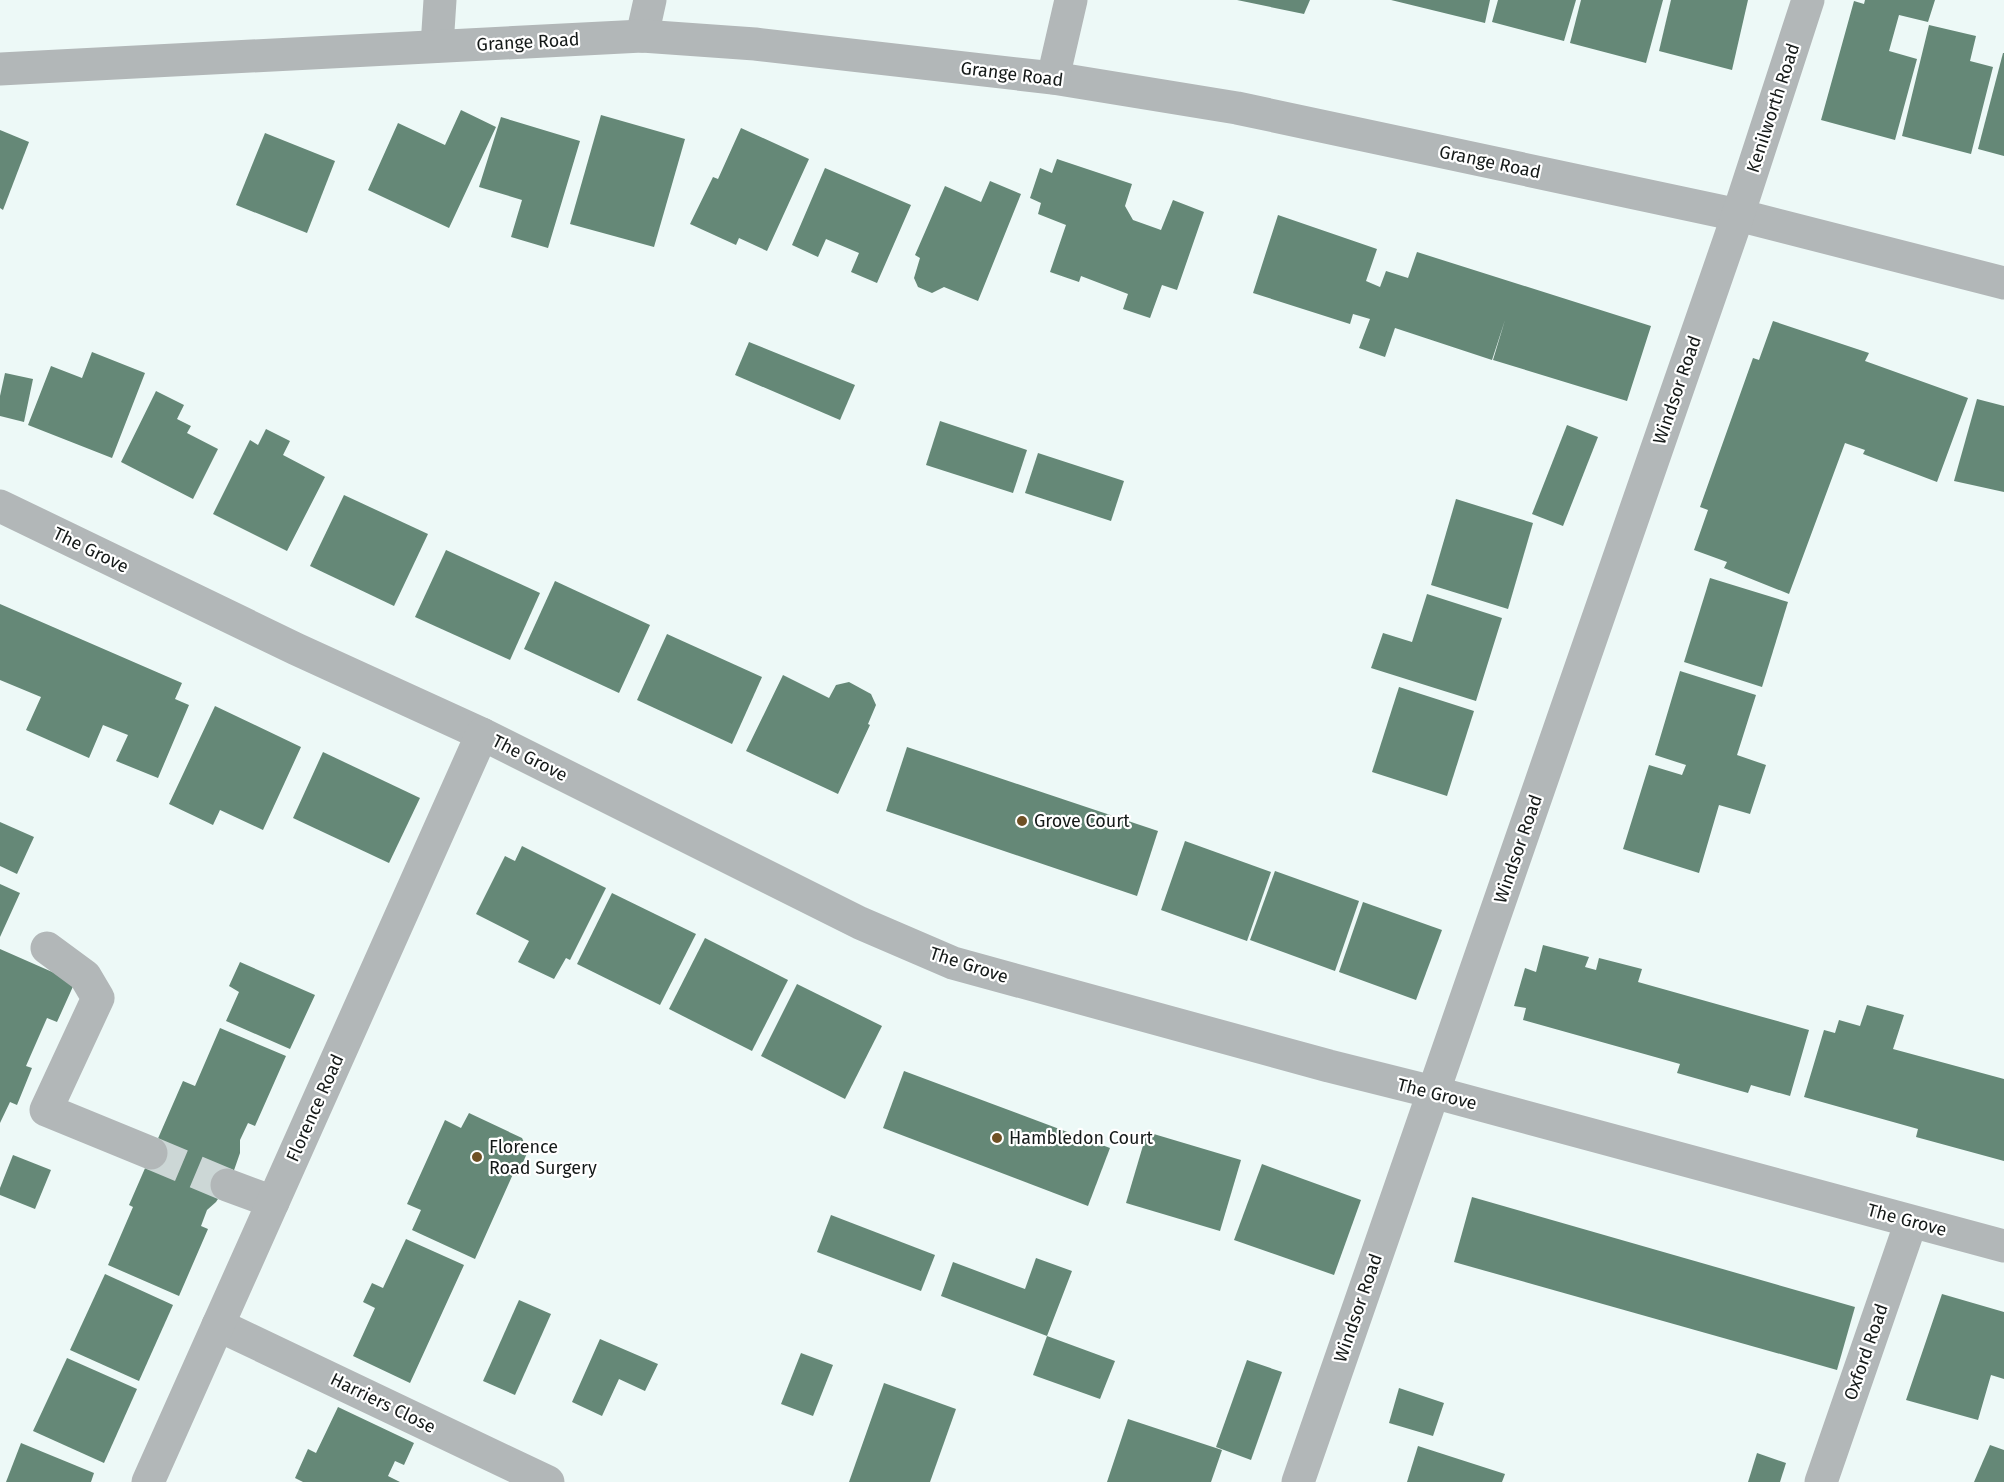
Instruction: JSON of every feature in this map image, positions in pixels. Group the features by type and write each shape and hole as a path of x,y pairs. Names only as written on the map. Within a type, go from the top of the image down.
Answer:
{"street":[{"path":"437,46 440,0"},
{"path":"642,36 650,0"},
{"path":"1053,78 1071,0"},
{"name":"Kenilworth Road","path":"1738,215 1808,0"},
{"name":"Grange Road","path":"0,69 642,36 755,44 1053,78 1238,108 1738,215 2004,283"},
{"name":"Windsor Road","path":"1298,1482 1738,215"},
{"name":"The Grove","path":"0,506 296,650 482,734 861,923 953,963 1317,1063 1433,1092 2004,1246"},
{"name":"Florence Road","path":"148,1482 482,734"},
{"path":"47,948 85,976 98,998 46,1110 151,1153"},
{"path":"227,1185 273,1202"},
{"name":"Oxford Road","path":"1821,1482 1911,1222"},
{"name":"Harriers Close","path":"218,1325 548,1482"}],"building":[{"path":"1237,0 1310,0 1304,14"},
{"path":"1391,0 1490,0 1485,23"},
{"path":"1498,0 1576,0 1564,41 1492,22"},
{"path":"1581,0 1663,0 1646,63 1570,43"},
{"path":"1671,0 1748,0 1732,70 1659,51"},
{"path":"1865,0 1935,0 1928,22 1899,15 1889,51 1917,59 1895,140 1821,120 1854,1 1864,4"},
{"path":"1929,25 1976,36 1970,61 1993,67 1971,154 1902,136"},
{"path":"2004,53 2004,156 1978,149"},
{"path":"461,110 496,127 449,228 368,190 398,123 445,145"},
{"path":"601,115 685,139 654,247 570,224"},
{"path":"501,117 580,141 548,248 511,237 522,200 479,187"},
{"path":"741,128 809,159 767,251 739,238 736,245 690,224 713,177 718,179"},
{"path":"0,130 29,142 3,210 0,208"},
{"path":"265,133 335,161 307,233 236,205"},
{"path":"1057,159 1132,184 1125,206 1133,220 1161,230 1173,200 1204,212 1177,290 1162,285 1150,318 1123,309 1128,294 1081,276 1079,282 1050,272 1066,225 1038,214 1041,203 1030,198 1040,168 1052,173"},
{"path":"825,168 911,205 877,283 851,272 859,253 826,239 818,257 792,245"},
{"path":"990,181 1021,194 978,301 944,287 932,293 918,287 914,278 920,258 915,255 945,186 981,202"},
{"path":"1278,215 1377,249 1366,281 1380,287 1386,271 1408,278 1417,252 1651,326 1627,401 1493,360 1505,320 1492,360 1395,328 1385,357 1359,348 1370,319 1353,314 1350,324 1253,293"},
{"path":"1773,321 1869,353 1865,361 1968,398 1937,482 1863,454 1865,450 1845,443 1789,594 1724,568 1727,562 1694,550 1708,510 1700,507 1753,358 1759,360"},
{"path":"749,342 855,385 840,420 735,375"},
{"path":"92,352 145,373 112,458 28,425 51,366 82,378"},
{"path":"5,373 33,379 24,422 0,416 0,396"},
{"path":"156,391 184,405 177,419 191,426 187,433 218,449 193,499 121,462"},
{"path":"1977,399 2004,406 2004,492 1954,481"},
{"path":"940,421 1027,450 1013,493 926,465"},
{"path":"1567,425 1598,437 1563,526 1532,514"},
{"path":"266,429 290,441 283,455 325,477 287,551 213,514 250,440 258,445"},
{"path":"1038,453 1124,481 1111,521 1025,493"},
{"path":"344,495 428,534 394,606 310,566"},
{"path":"1456,499 1533,523 1508,609 1431,585"},
{"path":"446,550 540,593 510,660 415,617"},
{"path":"1710,578 1788,602 1762,687 1684,662"},
{"path":"555,581 650,625 619,693 524,649"},
{"path":"1427,594 1502,618 1476,701 1371,668 1383,633 1412,642"},
{"path":"0,604 182,683 175,699 189,705 158,778 116,761 128,735 103,725 89,758 26,730 41,697 0,680"},
{"path":"667,634 762,677 732,744 637,700"},
{"path":"1680,671 1756,695 1737,755 1766,765 1750,814 1719,805 1699,873 1623,849 1649,765 1682,775 1686,765 1655,755"},
{"path":"783,675 829,698 836,685 849,682 871,694 876,705 868,724 870,725 838,794 746,751"},
{"path":"1399,687 1474,711 1447,796 1372,772"},
{"path":"215,706 301,747 263,830 220,810 213,825 169,804"},
{"name":"Grove Court","path":"907,747 1158,831 1137,896 886,811"},
{"path":"323,752 420,798 389,863 293,818"},
{"path":"0,822 34,837 17,874 0,866"},
{"path":"1185,841 1271,872 1247,941 1161,910"},
{"path":"522,846 606,888 570,960 566,958 554,979 518,962 529,941 476,914 505,856 515,861"},
{"path":"1275,871 1359,901 1335,971 1250,940"},
{"path":"0,884 20,893 0,937"},
{"path":"612,893 696,934 660,1005 577,964"},
{"path":"1363,902 1442,930 1416,1000 1339,972"},
{"path":"705,938 788,980 752,1051 669,1009"},
{"path":"1543,945 1589,957 1585,967 1596,970 1599,958 1642,969 1638,982 1809,1030 1790,1096 1751,1085 1748,1093 1677,1073 1680,1064 1523,1020 1526,1008 1514,1006 1525,968 1536,972"},
{"path":"0,949 75,982 57,1022 47,1018 26,1066 32,1068 17,1105 10,1102 0,1123"},
{"path":"240,962 315,995 290,1049 226,1021 239,992 229,986"},
{"path":"797,984 882,1026 845,1099 761,1056"},
{"path":"1867,1005 1904,1015 1893,1049 2004,1079 2004,1161 1916,1137 1918,1129 1804,1097 1824,1030 1835,1033 1839,1020 1860,1026"},
{"path":"220,1028 286,1056 255,1126 248,1123 240,1140 240,1153 231,1179 216,1202 207,1210 201,1226 208,1229 179,1296 108,1265 133,1207 129,1205 183,1081 195,1086"},
{"name":"Hambledon Court","path":"904,1071 1110,1148 1088,1206 883,1128"},
{"path":"469,1113 522,1138 528,1151 517,1176 513,1174 475,1259 412,1230 421,1210 407,1204 445,1120 461,1128"},
{"path":"1147,1132 1241,1160 1220,1231 1126,1203"},
{"path":"13,1155 51,1170 35,1209 0,1195 0,1188"},
{"path":"1262,1164 1361,1200 1334,1275 1234,1240"},
{"path":"1472,1197 1855,1307 1837,1370 1454,1262"},
{"path":"831,1215 935,1255 921,1291 817,1252"},
{"path":"406,1239 464,1265 410,1383 353,1356 375,1308 363,1302 372,1283 383,1288"},
{"path":"1036,1258 1072,1271 1047,1336 941,1296 953,1262 1025,1289"},
{"path":"105,1274 173,1305 139,1381 70,1350"},
{"path":"1942,1294 2004,1312 2004,1379 1991,1375 1978,1420 1906,1400"},
{"path":"519,1300 551,1314 515,1395 483,1381"},
{"path":"1047,1336 1115,1361 1100,1399 1033,1375"},
{"path":"600,1339 658,1364 645,1391 619,1379 602,1416 572,1402"},
{"path":"801,1353 833,1365 813,1416 781,1404"},
{"path":"67,1358 137,1389 104,1463 33,1431"},
{"path":"1247,1360 1282,1372 1251,1460 1216,1447"},
{"path":"884,1383 956,1409 930,1482 849,1482"},
{"path":"1399,1388 1444,1403 1433,1436 1389,1423"},
{"path":"338,1407 414,1443 404,1465 395,1461 388,1476 400,1482 303,1482 295,1478 308,1449 316,1453"},
{"path":"1128,1419 1222,1450 1211,1482 1107,1482"},
{"path":"21,1443 94,1473 91,1482 6,1482"},
{"path":"1990,1445 2004,1450 2004,1482 1974,1482"},
{"path":"1418,1446 1505,1474 1502,1482 1407,1482"},
{"path":"1757,1453 1786,1463 1780,1482 1748,1482"}],"tunnel":[{"path":"151,1153 227,1185"}],"place":[{"name":"Grove Court","path":"1022,821"},
{"name":"Hambledon Court","path":"997,1138"},
{"name":"Florence Road Surgery","path":"477,1157"}]}
